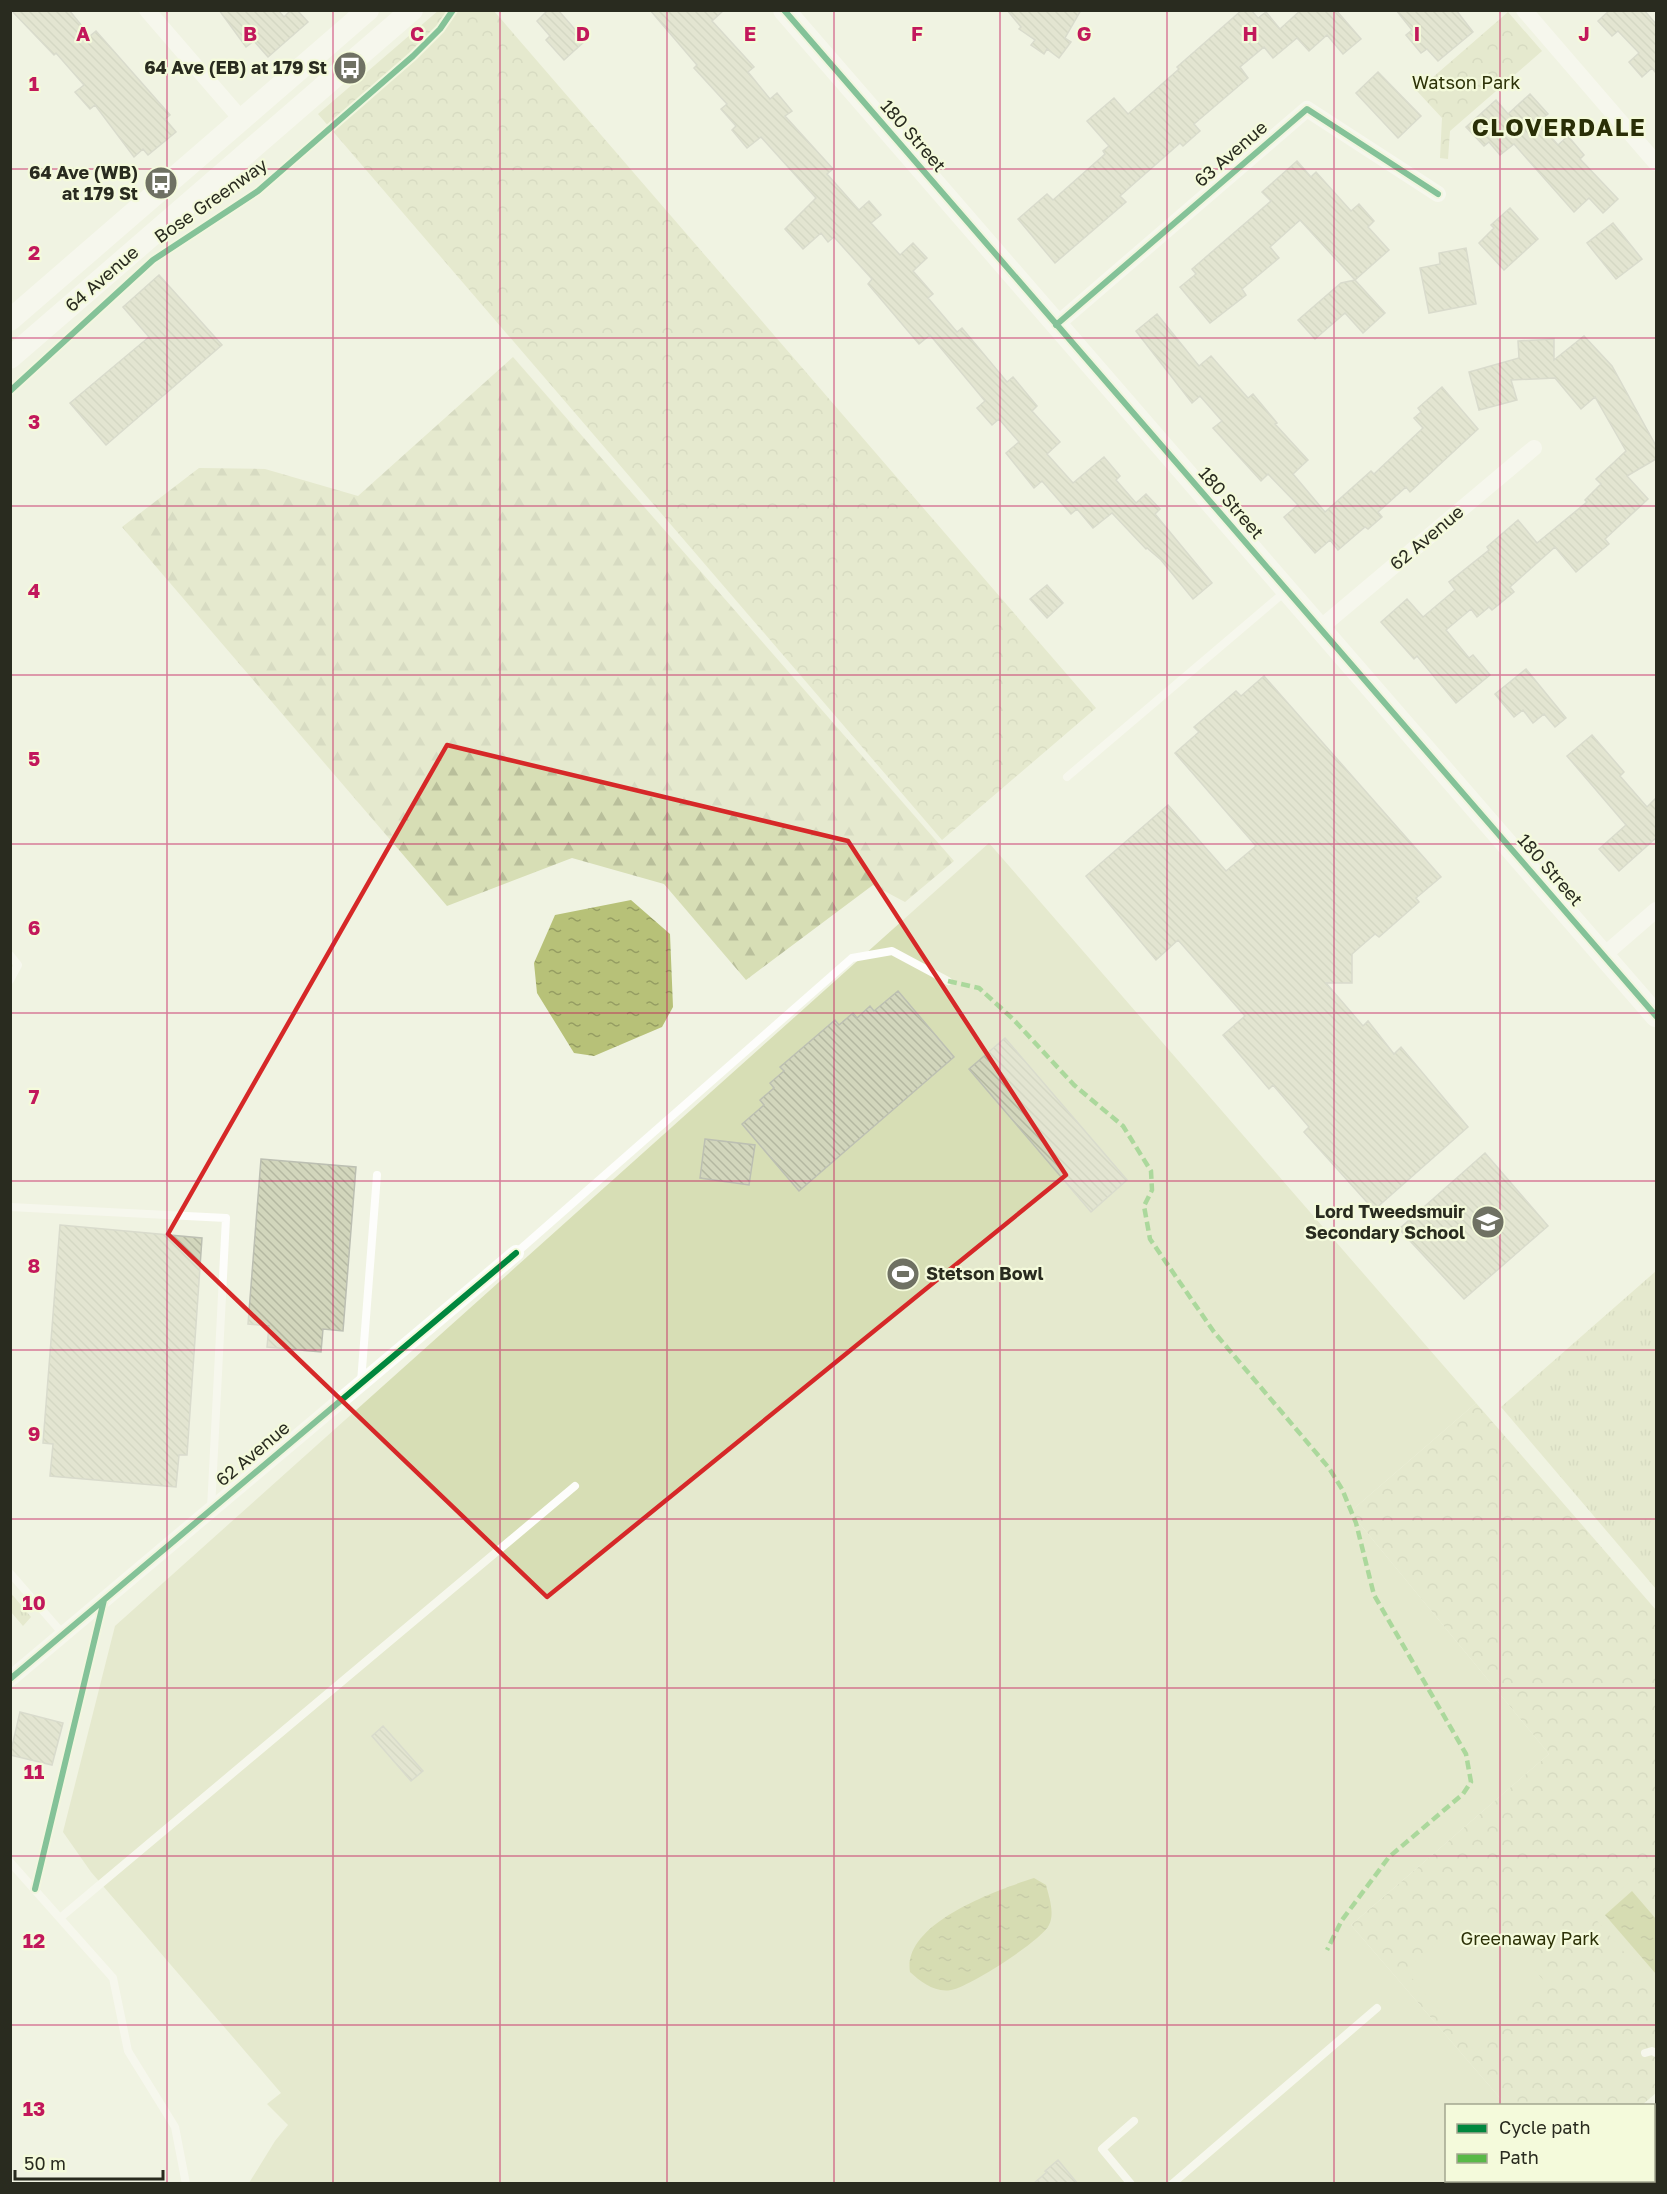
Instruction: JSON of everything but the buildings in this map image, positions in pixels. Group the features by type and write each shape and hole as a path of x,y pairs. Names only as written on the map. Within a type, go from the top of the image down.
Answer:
{"street":[{"name":"64 Avenue","path":"14,311 242,120 368,10"},
{"name":"64 Avenue","path":"10,358 412,10"},
{"path":"1524,10 1656,163"},
{"path":"147,11 242,120"},
{"name":"180 Street","path":"788,12 1056,325 1656,1016"},
{"name":"63 Avenue","path":"1056,325 1307,109 1438,194"},
{"name":"62 Avenue","path":"1320,628 1534,448"},
{"path":"1604,955 1656,910"},
{"name":"62 Avenue","path":"10,1679 516,1253"}],"lane":[{"path":"1067,777 1287,590"},
{"path":"516,1253 852,958 892,951 948,981"},
{"path":"10,956 18,965 10,980"},
{"path":"361,1383 377,1175"},
{"path":"10,1207 226,1218 211,1510"},
{"path":"60,1918 575,1486"},
{"path":"10,1573 63,1634"},
{"path":"10,1862 113,1978 128,2051 175,2127 186,2184"},
{"path":"1172,2184 1377,2008"},
{"path":"1645,2053 1652,2050 1656,2053"},
{"path":"1131,2184 1102,2149 1134,2121"}],"highlighted area":[{"path":"447,745 848,841 1066,1175 547,1597 168,1234"}],"green space":[{"path":"439,10 494,11 1096,708 942,840 318,114"},
{"name":"Watson Park","path":"1508,12 1542,51 1450,131 1448,159 1440,158 1442,118 1417,91"},
{"path":"513,357 954,861 905,902 873,885 746,980 664,884 572,858 447,906 122,527 199,468 265,469 358,496"},
{"path":"989,843 1476,1403 1350,1512 1549,1754 1351,1925 1505,2104 1445,2104 1445,2182 1554,2182 1552,2184 249,2183 275,2141 288,2125 267,2104 281,2093 91,1872 63,1832 115,1626"},
{"path":"1656,1271 1656,1589 1501,1407"},
{"name":"Greenaway Park","path":"1476,1403 1656,1610 1656,2093 1643,2104 1505,2104 1351,1925 1549,1754 1350,1512"},
{"path":"10,1592 31,1617 23,1626 11,1612"},
{"path":"1634,1878 1656,1904 1656,1989 1592,1915"},
{"path":"1480,1906 1550,1988 1475,2052 1405,1970"}],"water":[{"path":"631,900 670,934 673,1007 662,1027 594,1056 574,1053 537,993 534,963 555,915"},
{"path":"1034,1878 1046,1885 1051,1905 1051,1920 1043,1932 1019,1952 973,1981 951,1990 934,1988 910,1972 912,1954 921,1938 936,1924 976,1900"},
{"path":"1632,1891 1656,1919 1656,1974 1605,1915"}],"marked path":[{"path":"948,981 979,988 1013,1019 1074,1085 1123,1126 1151,1171 1152,1190 1144,1206 1150,1239 1214,1332 1329,1468 1342,1489 1356,1523 1374,1595 1466,1754 1471,1782 1463,1794 1389,1857 1342,1920 1327,1950"}],"cycle path":[{"name":"Bose Greenway","path":"10,391 153,260 258,191 413,56 440,29 453,10"},
{"path":"784,10 1656,1016"},
{"path":"1056,325 1307,109 1438,194"},
{"path":"10,1679 516,1253"},
{"path":"35,1889 104,1600"}],"place":[{"name":"64 Ave (EB) at 179 St","path":"350,68"},
{"name":"64 Ave (WB) at 179 St","path":"161,183"},
{"name":"Lord Tweedsmuir Secondary School","path":"1488,1222"},
{"name":"Stetson Bowl","path":"903,1274"}],"district":[{"name":"CLOVERDALE","path":"1559,128"}]}
